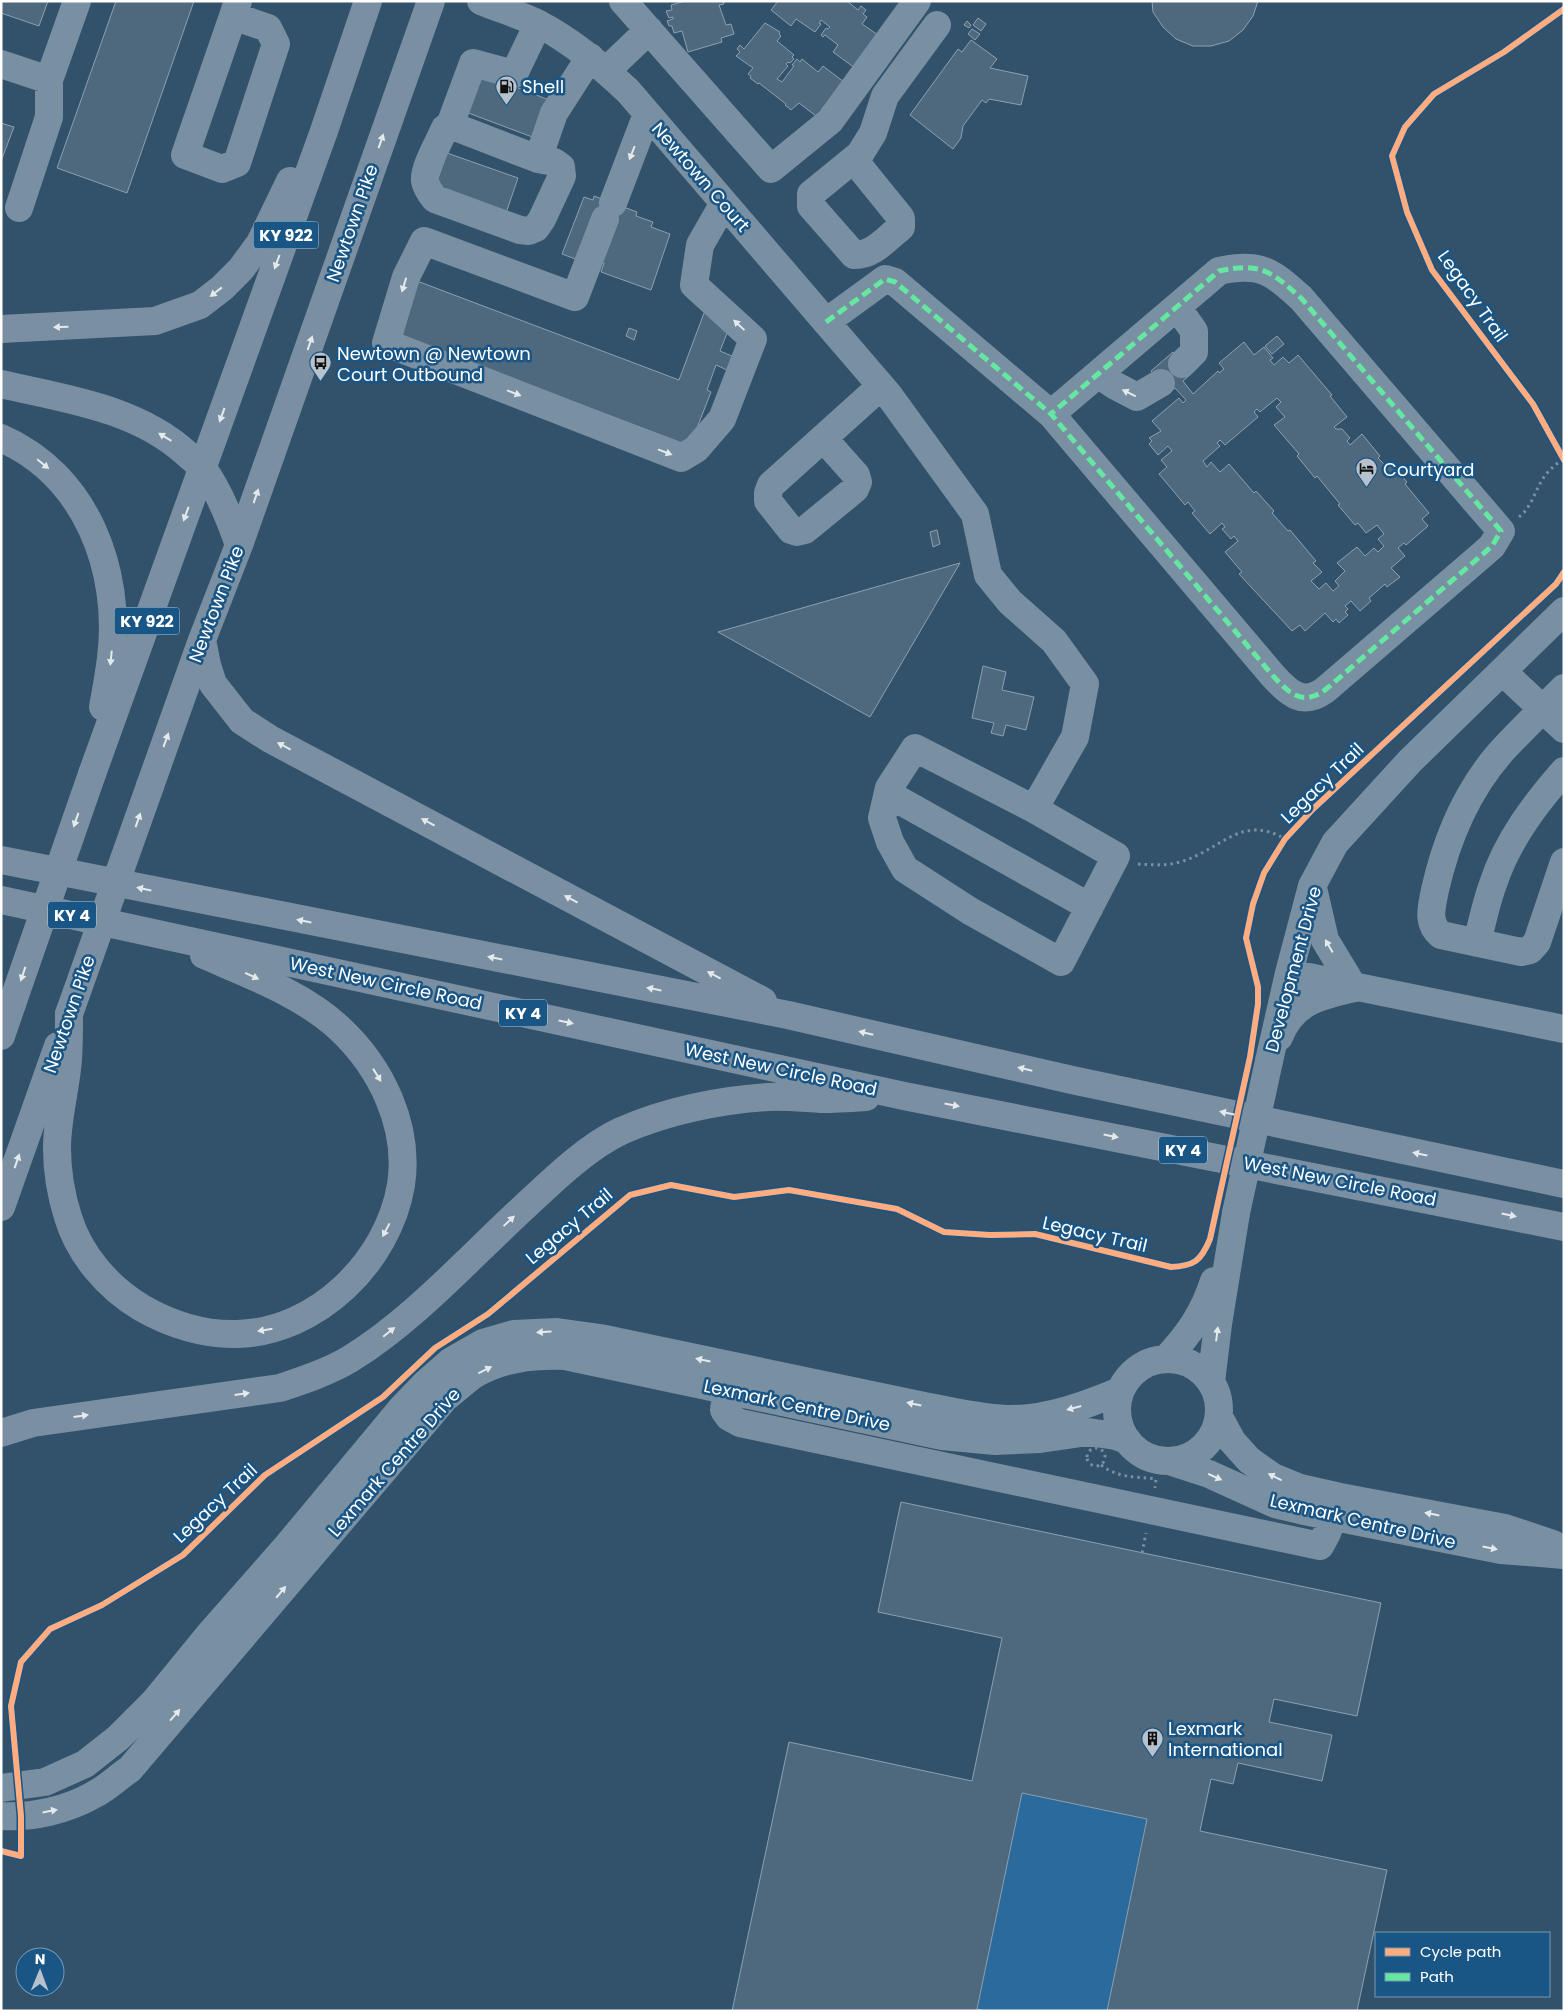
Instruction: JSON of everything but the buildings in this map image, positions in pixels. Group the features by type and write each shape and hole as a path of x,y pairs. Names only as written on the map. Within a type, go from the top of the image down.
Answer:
{"highway":[{"name":"KY 922","path":"1,1036 92,774 345,70 368,1"},
{"name":"Newtown Pike","path":"1,1207 202,640 239,545 430,1"},
{"path":"1,329 155,321 200,305 241,269 260,243 345,70"},
{"path":"1,384 96,406 141,422 174,443 202,468 228,513 239,545"},
{"path":"1,438 32,455 56,474 79,503 98,539 108,574 113,612 112,657 92,774"},
{"path":"202,640 206,665 213,684 242,721 270,739 788,1015"},
{"path":"1,853 42,868"},
{"name":"KY 4","path":"1,860 788,1015 1082,1082 1564,1184"},
{"name":"West New Circle Road","path":"1,900 904,1096 1564,1226"},
{"path":"69,1014 68,1059 57,1147 60,1177 68,1218 82,1248 101,1275 126,1299 160,1318 197,1330 236,1334 277,1328 318,1308 350,1283 374,1252 392,1220 401,1183 401,1147 394,1112 380,1078 359,1048 338,1027 308,1005 254,977 142,930"},
{"path":"1,1433 32,1423 280,1388 313,1377 348,1360 379,1340 406,1318 553,1180 594,1148 621,1131 681,1110 728,1100 770,1097 824,1099 904,1096"},
{"path":"1,1422 32,1423"}],"street":[{"path":"18,208 49,117 49,80 77,1"},
{"name":"Newtown Court","path":"481,1 538,24 598,64 647,114 885,390 975,514 988,575 1010,602 1054,641 1085,684 1075,737 1034,809"},
{"path":"623,1 771,169 830,121 917,1"},
{"path":"235,9 268,28 276,44 237,163 222,168 185,155 235,9"},
{"path":"450,124 538,159 554,162 561,167 562,176 536,228 529,231 520,230 435,199 424,181 426,170 445,128 450,124 473,64 514,74 538,24"},
{"path":"854,160 901,218 901,227 866,255 854,255 811,206 812,194 860,154 873,133 885,96 937,25"},
{"path":"538,159 554,113 598,64 649,30"},
{"path":"1,64 49,80"},
{"path":"647,114 575,297 424,241 406,277 386,343 681,458 696,449 722,419 753,339 694,284 700,245 724,203"},
{"path":"866,255 885,279 895,282 1051,414 1274,677 1287,691 1294,695 1311,698 1325,690 1492,546 1501,531 1302,298 1281,280 1270,273 1256,268 1241,266 1219,271 1051,414"},
{"path":"826,322 885,279"},
{"path":"1177,308 1194,331 1194,352 1182,364"},
{"path":"1098,374 1137,397 1161,383"},
{"path":"823,438 885,390"},
{"name":"Development Drive","path":"1211,1382 1218,1324 1236,1213 1289,974 1312,886 1335,843 1410,761 1564,611"},
{"path":"1503,672 1564,729"},
{"path":"1564,688 1499,754 1472,794 1456,824 1441,863 1431,912 1432,924 1441,935 1521,952 1530,950 1537,942 1564,862"},
{"path":"915,748 1034,809 1116,856 1061,962 970,912 905,869 890,842 882,818 889,788 915,748"},
{"path":"1477,943 1492,884 1503,858 1522,824 1546,791 1564,771"},
{"path":"889,788 897,799 1090,908"},
{"path":"1312,886 1325,940 1354,988"},
{"path":"1289,974 1564,1029"},
{"path":"1269,1061 1283,1026 1291,1014 1320,996 1354,988"},
{"name":"Development Drive","path":"1166,1358 1189,1334 1207,1303 1236,1213"},
{"name":"Lexmark Centre Drive","path":"1,1788 45,1782 85,1764 118,1738 154,1702 402,1408 450,1362 483,1343 514,1334 557,1332 600,1338 728,1378 942,1436 995,1441 1040,1439 1088,1432 1116,1436 1127,1440"},
{"name":"Lexmark Centre Drive","path":"1,1816 21,1816 56,1810 95,1795 130,1769 440,1404 473,1376 493,1366 518,1358 539,1355 565,1356 1013,1419 1072,1409 1120,1391"},
{"path":"1166,1358 1184,1361 1200,1369 1211,1382 1219,1404 1219,1417 1215,1430 1202,1447 1184,1459 1169,1461 1145,1456 1127,1440 1119,1425 1116,1408 1120,1391 1127,1378 1138,1368 1152,1361 1166,1358"},
{"path":"728,1378 724,1410 729,1417 740,1423 1320,1546 1336,1507"},
{"name":"Lexmark Centre Drive","path":"1219,1417 1232,1441 1249,1460 1273,1477 1300,1488 1336,1507 1501,1550 1564,1555"},
{"name":"Lexmark Centre Drive","path":"1169,1461 1209,1474 1275,1504 1336,1507 1505,1528 1564,1548"}],"path":[{"path":"1501,531 1525,513 1550,468 1564,460 1559,451"},
{"path":"1116,856 1137,864 1163,866 1182,862 1241,832 1260,829 1268,830 1285,839"},
{"path":"1101,1465 1120,1476 1156,1479 1154,1492"},
{"path":"1142,1553 1148,1525"}],"shaded area":[{"path":"1022,1793 1147,1819 1107,2011 985,2011 977,2009"}],"marked path":[{"path":"826,322 885,279 895,282 1051,414 1274,677 1291,693 1297,696 1310,697 1325,690 1492,546 1501,531 1301,298 1273,275 1255,268 1233,268 1219,271 1051,414"}],"cycle path":[{"name":"Legacy Trail","path":"1564,9 1504,52 1434,94 1405,127 1392,156 1407,212 1432,270 1533,404 1564,460"},
{"name":"Legacy Trail","path":"1,1851 21,1856 21,1816 11,1706 21,1662 50,1629 102,1605 183,1555 265,1475 383,1397 435,1348 488,1314 630,1195 671,1185 734,1197 789,1190 897,1209 944,1232 990,1235 1035,1234 1171,1267 1191,1264 1196,1261 1203,1253 1210,1239 1250,1057 1258,1004 1258,987 1246,938 1253,904 1264,873 1285,839 1313,809 1556,584 1564,572"}],"place":[{"name":"Shell","path":"506,105"},
{"name":"Newtown @ Newtown Court Outbound","path":"321,382"},
{"name":"Courtyard","path":"1367,488"},
{"name":"Lexmark International","path":"1152,1757"}]}
